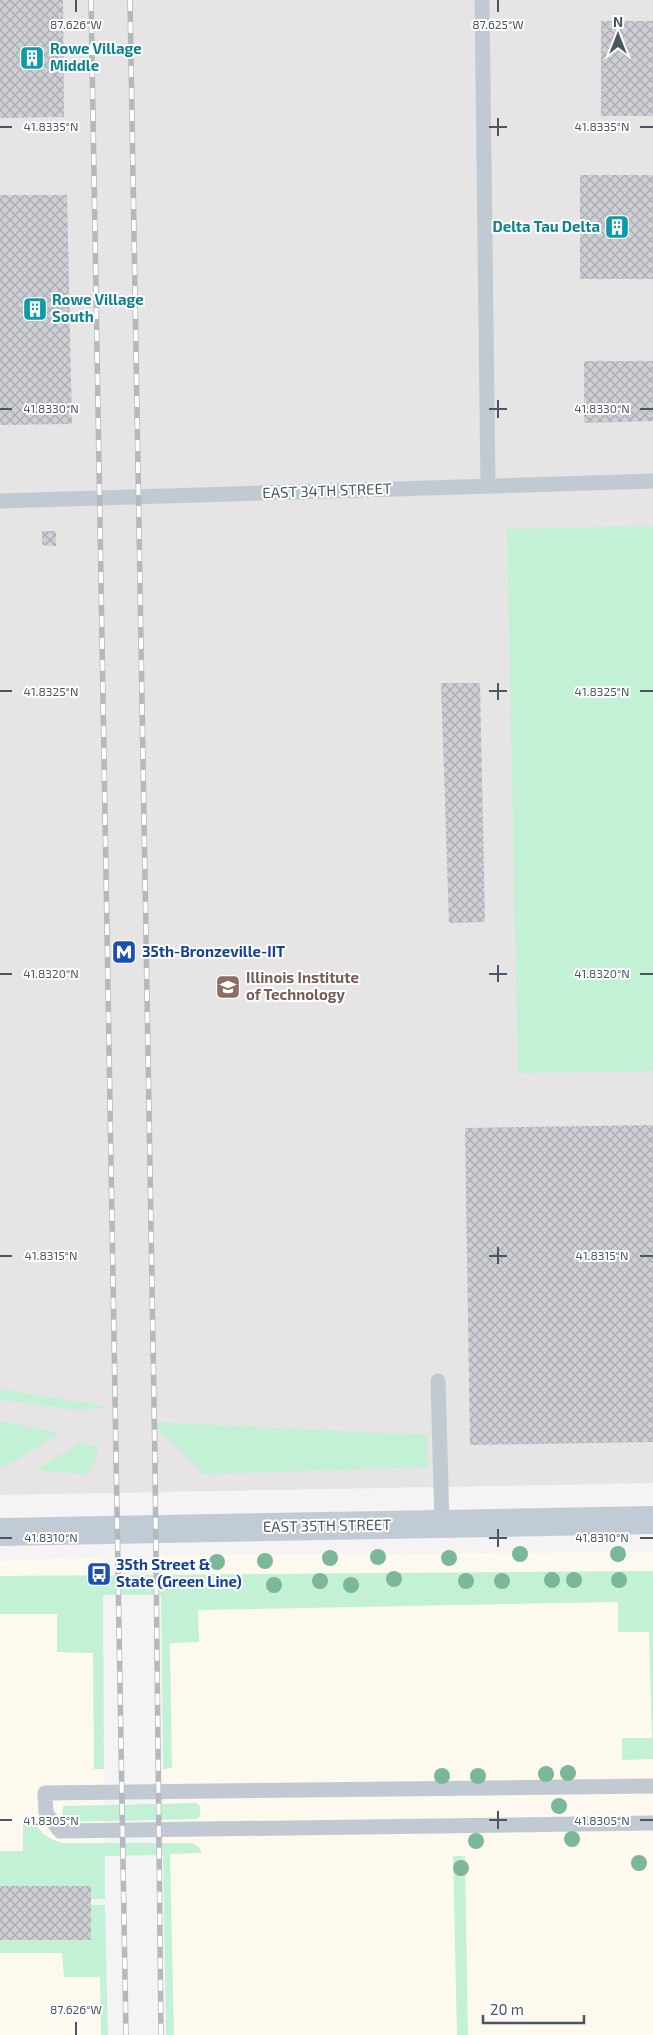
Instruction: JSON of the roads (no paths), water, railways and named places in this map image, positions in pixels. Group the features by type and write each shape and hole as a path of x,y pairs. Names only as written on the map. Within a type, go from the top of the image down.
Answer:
{"main road":[{"name":"EAST 35TH STREET","path":"0,1532 653,1520"}],"lane":[{"path":"482,0 488,486"},
{"name":"EAST 34TH STREET","path":"0,501 653,481"},
{"path":"438,1381 442,1524"},
{"path":"653,1786 45,1793 46,1813 60,1832 653,1822"}],"railway":[{"path":"91,0 126,2035"},
{"path":"130,0 155,1462 161,2035"}],"place":[{"name":"Rowe Village Middle","path":"32,58"},
{"name":"Delta Tau Delta","path":"617,227"},
{"name":"Rowe Village South","path":"35,309"},
{"name":"35th-Bronzeville-IIT","path":"124,952"},
{"name":"Illinois Institute of Technology","path":"228,987"},
{"name":"35th Street & State (Green Line)","path":"99,1574"}]}
